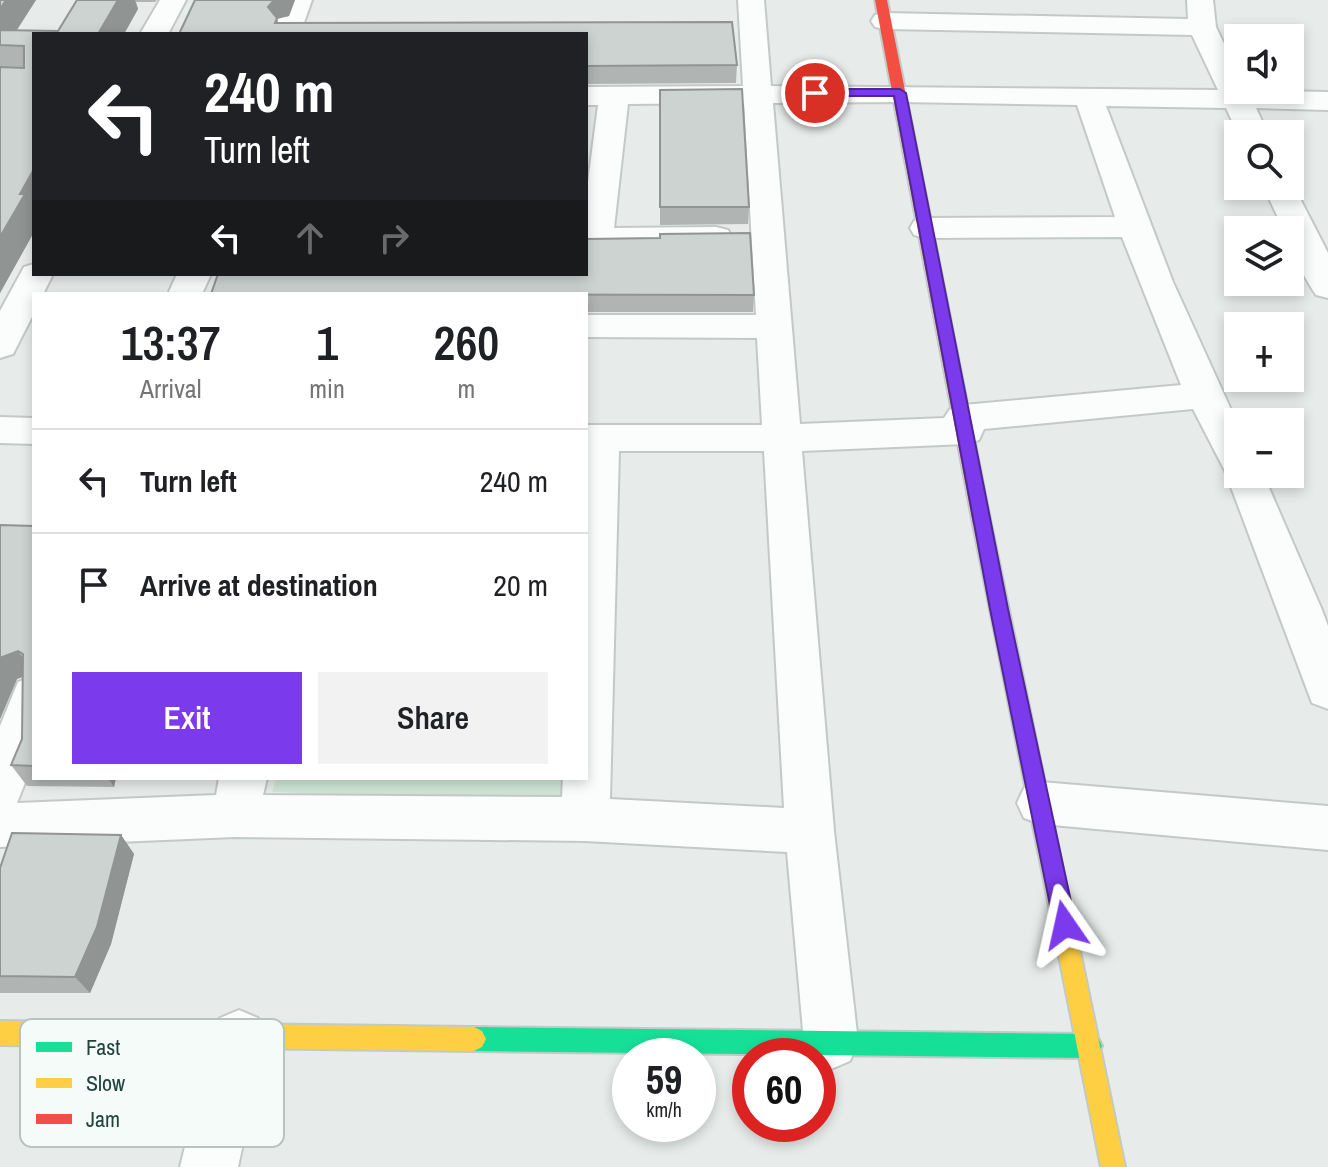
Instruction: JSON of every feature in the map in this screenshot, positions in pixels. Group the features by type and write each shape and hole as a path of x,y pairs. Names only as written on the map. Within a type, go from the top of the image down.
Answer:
{"main road":[{"path":"883,10 1113,1167"},
{"path":"0,1033 20,1033"},
{"path":"284,1037 732,1041"},
{"path":"836,1042 1090,1046"}],"street":[{"path":"155,32 173,0"},
{"path":"299,0 287,31 321,28"},
{"path":"883,10 1201,14 1224,71"},
{"path":"741,20 758,93 770,237 772,327 784,438 810,831 831,1038"},
{"path":"770,237 592,238 600,96 900,93 1224,98"},
{"path":"1088,96 1134,227 1201,396 1224,436"},
{"path":"1304,100 1328,101"},
{"path":"1288,200 1320,252 1328,287"},
{"path":"926,228 1134,227"},
{"path":"11,330 35,276"},
{"path":"588,326 772,327"},
{"path":"588,676 593,439 784,438 965,424 1201,396"},
{"path":"0,430 32,431"},
{"path":"1249,488 1301,610 1328,690"},
{"path":"0,789 32,701"},
{"path":"585,819 586,780"},
{"path":"0,825 239,797 810,831"},
{"path":"1041,803 1328,828"},
{"path":"209,1167 214,1147"}],"green space":[{"path":"275,780 567,780 565,803 272,792"}],"building":[{"path":"77,0 118,0 99,32 32,32 32,173 20,194 25,194 0,237 0,67 24,68 24,46 0,45 0,30 58,31"},
{"path":"195,0 274,0 268,7 277,18 275,23 732,22 737,65 588,66 588,32 180,32"},
{"path":"742,89 749,207 660,207 660,90"},
{"path":"750,233 754,295 212,292 217,276 588,276 588,239 660,238 660,234"},
{"path":"0,525 32,526 32,766 11,765 22,739 23,654 18,651 2,657 0,662"},
{"path":"12,833 121,835 97,927 75,977 0,976 0,868"}],"traffic: fast":[{"path":"474,1039 1090,1046"}],"traffic: slow":[{"path":"982,524 1113,1167"},
{"path":"0,1033 20,1033"},
{"path":"284,1037 474,1039"}],"traffic: jam":[{"path":"881,0 982,524"}],"route":[{"path":"815,93 900,93 999,609 1065,925"}]}
